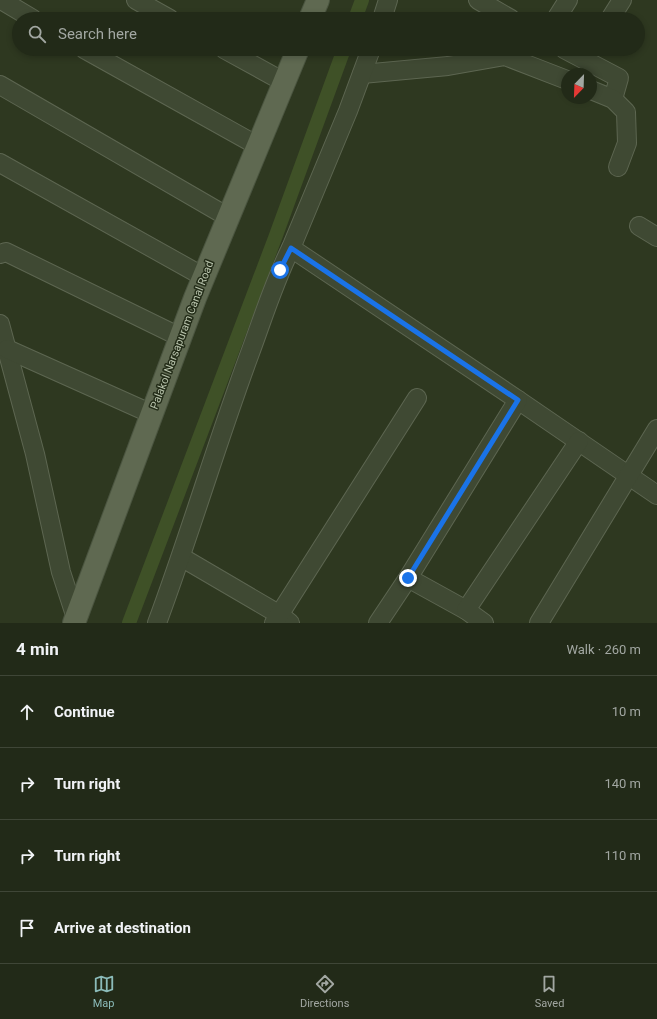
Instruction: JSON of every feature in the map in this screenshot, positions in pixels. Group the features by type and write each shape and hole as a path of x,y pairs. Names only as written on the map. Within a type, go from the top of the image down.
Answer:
{"main road":[{"path":"313,12 318,0"},
{"name":"Palakol Narsapuram Canal Road","path":"75,620 180,337 295,56"}],"street":[{"path":"1,0 22,12"},
{"path":"136,0 157,12"},
{"path":"384,12 388,0"},
{"path":"478,0 499,12"},
{"path":"560,12 568,0"},
{"path":"614,12 622,0"},
{"path":"97,56 258,146"},
{"path":"237,56 284,82"},
{"path":"157,623 181,557 234,396 280,270 291,248 368,56"},
{"path":"362,74 448,66 505,56 561,78"},
{"path":"590,56 619,78 613,99"},
{"path":"0,85 228,217"},
{"path":"597,92 613,99 626,112 627,143 618,167"},
{"path":"0,163 204,277"},
{"path":"639,226 657,237"},
{"path":"291,248 657,494"},
{"path":"0,254 6,252 180,337"},
{"path":"0,324 34,454 61,572 75,620"},
{"path":"6,349 152,414"},
{"path":"181,557 281,620 417,398"},
{"path":"378,623 408,578 518,400"},
{"path":"539,623 657,429"},
{"path":"466,610 579,441"},
{"path":"408,578 466,610 484,623"}],"waterway":[{"path":"358,12 362,0"},
{"path":"129,623 275,238 341,56"}],"route":[{"path":"280,270 291,248 518,400 408,578"}]}
